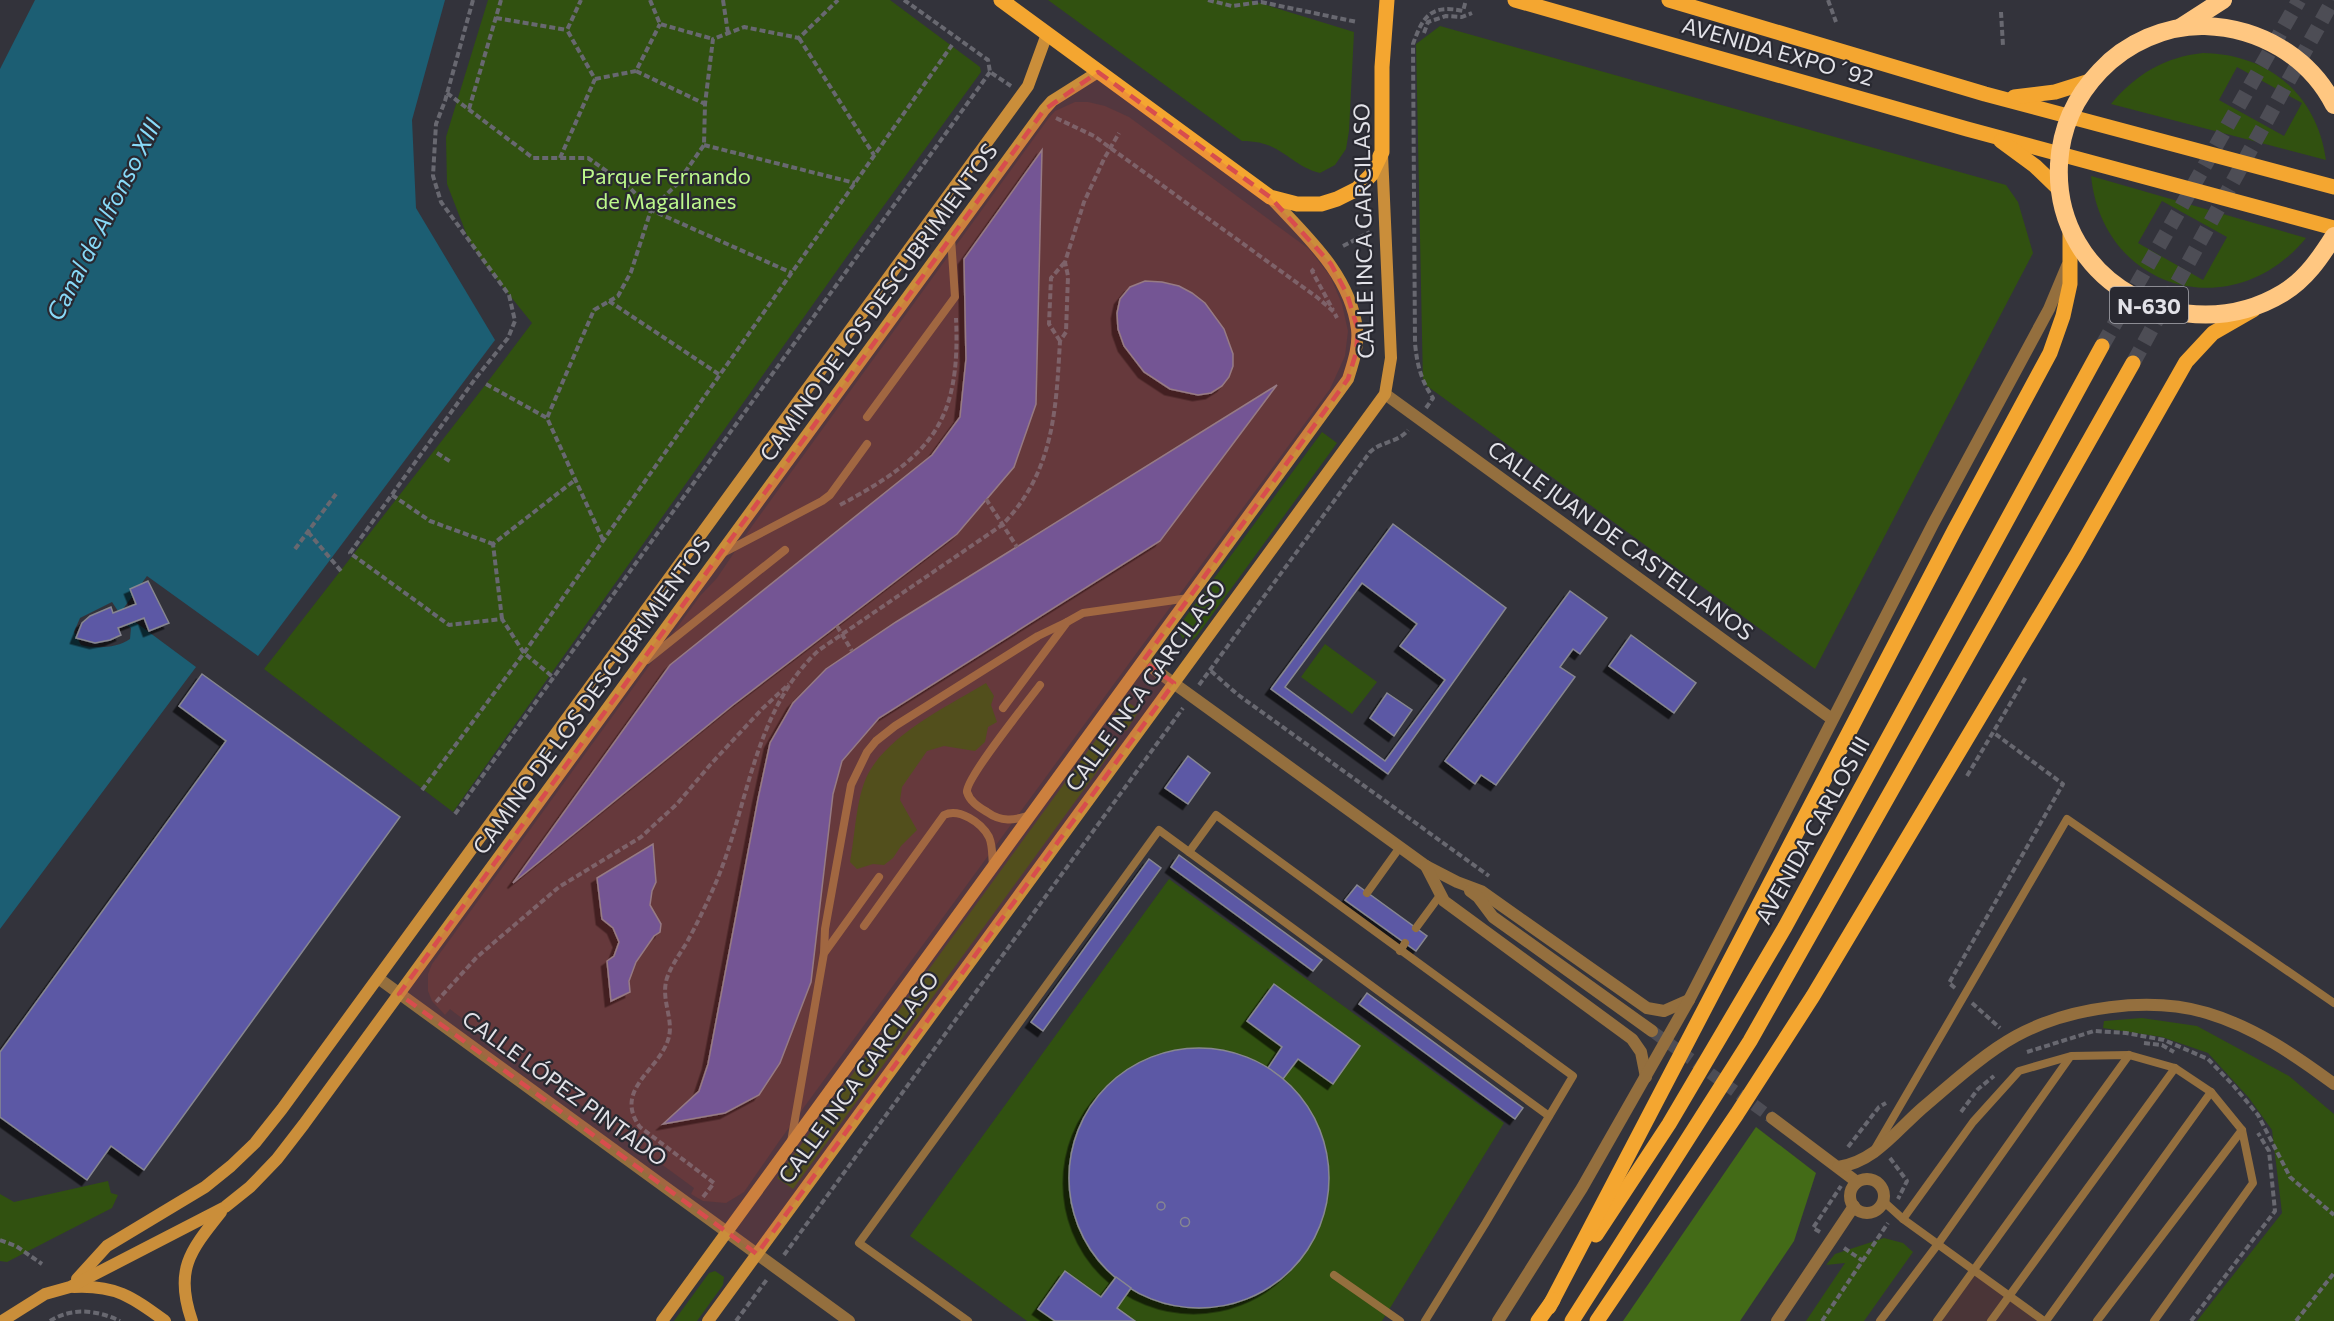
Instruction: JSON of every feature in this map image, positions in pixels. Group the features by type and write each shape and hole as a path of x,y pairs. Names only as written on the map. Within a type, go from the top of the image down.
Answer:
{"highway":[{"name":"N-630","path":"2180,28 2223,0"},
{"name":"N-630","path":"2334,105 2320,83 2305,66 2268,40 2225,27 2180,28 2154,35 2130,46 2108,62 2090,81 2070,116 2060,154 2060,190 2070,225 2083,251 2101,273 2124,292 2150,305 2177,314 2206,316 2235,313 2263,304 2285,292 2327,259 2334,236"}],"main road":[{"path":"1001,0 1270,197 1297,204 1321,204 1338,199 1357,189 1371,175 1382,152"},
{"name":"CALLE INCA GARCILASO","path":"1382,152 1382,67 1387,0"},
{"name":"AVENIDA EXPO´92","path":"1515,0 1994,136 2334,228"},
{"name":"AVENIDA EXPO´92","path":"1669,0 2004,98 2334,187"},
{"path":"2004,98 2055,92 2090,81"},
{"path":"1994,136 2035,166 2060,190"},
{"path":"1549,1307 1948,542 2050,353 2063,316 2070,284 2072,254 2070,225"},
{"path":"1597,1321 1707,1160 1813,996 2077,554 2186,362 2213,333 2263,304"},
{"name":"AVENIDA CARLOS III","path":"1538,1321 1669,1124 1785,927 2102,346"},
{"path":"1572,1321 1750,1041 2133,363"}],"street":[{"name":"CAMINO DE LOS DESCUBRIMIENTOS","path":"70,1287 107,1246 205,1186 255,1143 282,1109 1028,86 1047,34"},
{"name":"CAMINO DE LOS DESCUBRIMIENTOS","path":"2,1321 45,1294 70,1287 225,1207 250,1187 277,1159 1046,107 1098,72"},
{"name":"CALLE INCA GARCILASO","path":"708,1321 1385,394 1391,358 1382,152"},
{"name":"CALLE INCA GARCILASO","path":"662,1321 1348,379 1356,353 1358,330 1347,294 1331,264 1270,197"},
{"path":"1498,1321 1582,1188 1689,1000 1933,524 2049,309 2062,283 2072,254"},
{"name":"CALLE JUAN DE CASTELLANOS","path":"1385,394 1832,719"},
{"path":"1143,661 1426,866 1481,891 1647,1008 1664,1011 1689,1000"},
{"path":"1426,866 1444,901 1632,1039 1641,1052 1646,1077"},
{"path":"1457,882 1478,897 1493,917 1652,1031"},
{"name":"CALLE LÓPEZ PINTADO","path":"378,978 849,1321"},
{"path":"1838,1167 1856,1163 1871,1155 1924,1107 2012,1039 2068,1016 2111,1007 2160,1006 2206,1013 2254,1032 2299,1057 2334,1084"},
{"path":"1772,1118 1838,1167 1862,1181 1879,1185 1882,1189 1883,1201 1877,1210 1860,1211 1850,1198 1851,1192 1862,1181 1871,1155"},
{"path":"1777,1321 1854,1206"},
{"path":"192,1321 185,1301 184,1278 190,1254 225,1207"},
{"path":"70,1287 97,1286 119,1291 165,1321"}],"lane":[{"path":"867,417 955,297 951,238"},
{"path":"718,556 830,495 867,444"},
{"path":"637,668 785,550"},
{"path":"791,1144 849,793 857,769 867,752 894,726 1038,636 1083,612 1189,598"},
{"path":"1003,708 1067,622"},
{"path":"1030,815 1018,820 1006,820 993,816 972,802 967,792 968,783 978,768 1040,685"},
{"path":"864,926 944,815 952,812 962,814 983,829 989,838 993,867"},
{"path":"1189,852 1215,815 1354,911 1573,1076 1425,1321"},
{"path":"1871,1155 2067,819 2334,1003"},
{"path":"968,1321 860,1243 1159,830 1549,1116"},
{"path":"1367,893 1400,847"},
{"path":"824,953 879,877"},
{"path":"1416,928 1441,894"},
{"path":"1936,1321 2129,1055"},
{"path":"1903,1219 1972,1122 2019,1071 2071,1056 2129,1055 2175,1068 2211,1092 2242,1130 2253,1183 2154,1321"},
{"path":"1880,1321 1938,1244 2071,1056"},
{"path":"1991,1321 2175,1068"},
{"path":"1883,1201 1903,1219 2045,1321 2211,1092"},
{"path":"2097,1321 2242,1130"},
{"path":"1334,1275 1400,1321"}],"path":[{"path":"474,0 436,124 433,176 441,202 509,295 515,321 508,338 350,553 449,625 502,619"},
{"path":"469,109 501,0"},
{"path":"567,30 581,0"},
{"path":"636,71 660,24 650,0"},
{"path":"723,0 728,33"},
{"path":"799,38 838,0"},
{"path":"455,814 990,72 988,60 904,0"},
{"path":"1208,0 1232,6 1261,2 1357,22"},
{"path":"1429,403 1433,398 1423,383 1417,364 1415,343 1413,44 1423,20 1430,14 1438,10 1451,9 1463,12 1466,0"},
{"path":"1828,0 1836,22"},
{"path":"2001,12 2003,46"},
{"path":"1424,33 1428,22 1446,16 1462,17 1472,13"},
{"path":"496,18 567,30"},
{"path":"660,24 712,39 744,27 799,38 874,155"},
{"path":"567,30 595,79"},
{"path":"547,418 594,310 618,296 631,272 651,210 676,185 704,145 705,104 712,39"},
{"path":"422,790 524,653 952,45"},
{"path":"595,79 636,71 705,104"},
{"path":"990,72 1010,85"},
{"path":"560,158 595,79"},
{"path":"447,93 533,158 588,158 629,187 651,210 792,273"},
{"path":"1051,115 1094,136 1334,312"},
{"path":"1060,341 1049,324 1051,278 1065,262 1084,202 1119,133"},
{"path":"704,145 855,183"},
{"path":"1343,246 1370,232"},
{"path":"703,1197 714,1183 640,1127 634,1119 632,1107 634,1089 667,1042 671,1028 664,997 674,961 687,941 716,883 736,830 759,744 774,713 805,664 819,650 1002,525 1014,512 1036,479 1053,430 1060,341 1066,332 1068,276 1065,262"},
{"path":"1321,263 1312,271 1341,325"},
{"path":"609,301 720,375"},
{"path":"486,384 547,418 603,541"},
{"path":"1409,429 1403,437 1374,448 1370,452 1210,670 1237,694 1496,881"},
{"path":"437,453 451,462"},
{"path":"493,544 575,480"},
{"path":"295,549 336,494"},
{"path":"392,495 430,521 493,544"},
{"path":"986,499 1017,547"},
{"path":"308,532 341,571"},
{"path":"493,544 502,619 524,653 554,678"},
{"path":"837,626 852,651"},
{"path":"436,1003 477,957 559,887 641,837 677,804 755,717 793,680"},
{"path":"784,1255 1170,725"},
{"path":"1994,733 2063,784 1949,983 2012,1039"},
{"path":"2023,1054 2094,1031 2126,1033 2164,1040 2208,1059 2258,1114 2290,1177 2334,1215"},
{"path":"1957,1117 1978,1089 1997,1073"},
{"path":"1844,1181 1813,1228 1863,1261"},
{"path":"1907,1181 1913,1182"},
{"path":"0,1240 16,1246 42,1264"},
{"path":"2296,1321 2334,1273"},
{"path":"736,1321 768,1277"},
{"path":"50,1321 72,1312 91,1311 120,1321"}],"highlighted area":[{"path":"1098,72 1270,197 1331,264 1347,294 1358,330 1356,353 1348,379 1143,661 1174,683 757,1254 399,994 1044,110"}],"shaded area":[{"path":"1075,102 1105,106 1129,117 1309,249 1330,276 1342,304 1348,331 1345,356 1330,389 744,1192 726,1203 703,1201 691,1194 694,1188 450,1009 445,1015 432,1001 428,991 428,974 432,964 700,596 717,578 752,526 1048,119 1055,111"},
{"path":"1973,1270 2044,1321 1937,1321"}],"green space":[{"name":"Parque Fernando de Magallanes","path":"488,0 890,0 980,67 981,72 848,255 453,812 264,669 532,323 482,261 468,238 447,184 446,137"},
{"path":"1048,0 1250,0 1354,32 1346,149 1335,165 1320,173 1267,145 1242,141"},
{"path":"1440,26 2006,185 2018,202 2033,253 1815,669 1423,383 1416,44"},
{"path":"2203,53 2227,55 2249,61 2269,70 2286,83 2301,98 2312,116 2321,137 2326,160 2111,104 2131,84 2152,69 2189,55","holes":["2237,67 2302,103 2284,136 2219,100"]},
{"path":"2091,176 2306,238 2276,266 2243,282 2209,288 2176,283 2145,270 2119,247 2101,215","holes":["2162,201 2227,237 2203,280 2138,243"]},
{"path":"1322,432 1337,443 1196,637 1192,640 1183,639 1179,626"},
{"path":"1325,644 1377,682 1352,714 1301,677"},
{"path":"986,683 994,696 991,705 997,722 988,727 985,742 975,751 944,746 927,751 902,787 900,800 917,830 884,865 873,864 857,869 850,862 858,806 863,785 876,761 903,735"},
{"path":"1123,704 1133,705 1137,714 1126,731 1111,720"},
{"path":"1101,733 1117,744 793,1189 777,1178"},
{"path":"1169,879 1504,1123 1382,1321 1135,1321 1117,1308 1131,1288 1183,1293 1232,1285 1273,1266 1304,1238 1324,1203 1329,1164 1316,1121 1283,1079 1298,1059 1360,1046 1274,984 1247,1021 1282,1047 1268,1068 1215,1051 1167,1053 1125,1071 1094,1102 1074,1142 1070,1186 1083,1233 1116,1277 1101,1297 1065,1271 1038,1308 1055,1321 1027,1321 910,1236"},
{"path":"2142,1018 2197,1026 2289,1076 2334,1114 2334,1321 2197,1321 2282,1213 2272,1130 2249,1098 2208,1053 2162,1037 2103,1028 2104,1021"},
{"path":"1756,1127 1816,1173 1794,1241 1740,1321 1623,1321"},
{"path":"108,1181 111,1193 118,1195 112,1208 7,1262 0,1261 0,1194 14,1202"},
{"path":"1884,1238 1903,1243 1913,1252 1864,1321 1806,1321 1845,1263 1826,1265 1835,1254"},
{"path":"715,1271 724,1277 723,1285 697,1321 674,1321 709,1273"}],"water":[{"name":"Canal de Alfonso XIII","path":"35,0 445,0 412,120 416,208 495,340 258,656 147,576 123,609 118,611 112,602 80,618 74,632 81,645 106,647 125,642 130,639 131,628 126,625 134,621 196,667 0,929 0,69"}],"building":[{"path":"1042,150 1036,404 1014,467 957,534 733,705 513,883 670,665 932,455 960,417 966,359 964,259"},
{"path":"1145,281 1179,286 1205,303 1224,329 1233,354 1233,366 1222,386 1211,393 1198,395 1170,389 1144,372 1124,346 1118,329 1117,313 1120,299 1130,287"},
{"path":"1277,385 1160,541 879,718 842,761 833,794 811,982 780,1063 759,1095 725,1113 663,1124 699,1091 708,1064 770,743 793,703 826,669 896,622"},
{"path":"1393,524 1506,608 1388,774 1271,689","holes":["1362,583 1417,624 1400,646 1445,680 1385,761 1285,687"]},
{"path":"148,581 169,623 149,631 144,618 118,628 121,635 110,640 95,643 76,638 82,623 90,616 111,607 113,613 136,604 130,589"},
{"path":"1570,591 1607,618 1580,654 1573,649 1560,667 1575,677 1496,785 1481,775 1475,784 1445,761"},
{"path":"1631,635 1696,683 1674,713 1609,666"},
{"path":"202,674 400,817 144,1170 111,1146 87,1180 0,1117 0,1052 226,741 179,706"},
{"path":"1387,693 1412,710 1394,736 1370,718"},
{"path":"1188,756 1210,773 1188,804 1165,788"},
{"path":"653,844 656,882 650,905 661,924 660,932 654,936 636,962 629,981 630,992 611,1001 607,961 614,956 619,942 613,928 602,919 597,878"},
{"path":"1179,855 1322,960 1313,971 1171,867"},
{"path":"1149,859 1161,868 1043,1031 1031,1022"},
{"path":"1357,885 1427,936 1416,951 1345,900"},
{"path":"1274,984 1360,1046 1333,1084 1298,1059 1283,1079 1268,1068 1282,1047 1247,1021"},
{"path":"1367,993 1523,1108 1515,1119 1359,1004"},
{"path":"1199,1048 1224,1051 1249,1058 1271,1070 1291,1086 1307,1106 1319,1128 1326,1153 1329,1178 1326,1203 1319,1228 1307,1250 1291,1270 1271,1286 1249,1298 1224,1305 1199,1308 1174,1305 1149,1298 1127,1286 1107,1270 1091,1250 1079,1228 1072,1203 1069,1178 1072,1153 1079,1128 1091,1106 1107,1086 1127,1070 1149,1058 1174,1051"},
{"path":"1161,1202 1165,1206 1161,1210 1157,1206"},
{"path":"1185,1217 1190,1222 1185,1227 1180,1222"},
{"path":"1065,1271 1101,1297 1116,1277 1131,1288 1117,1308 1135,1321 1055,1321 1038,1309"}],"tunnel":[{"path":"2102,346 2299,0"},
{"path":"2133,363 2333,0"},
{"path":"1652,1031 1772,1118"}]}
